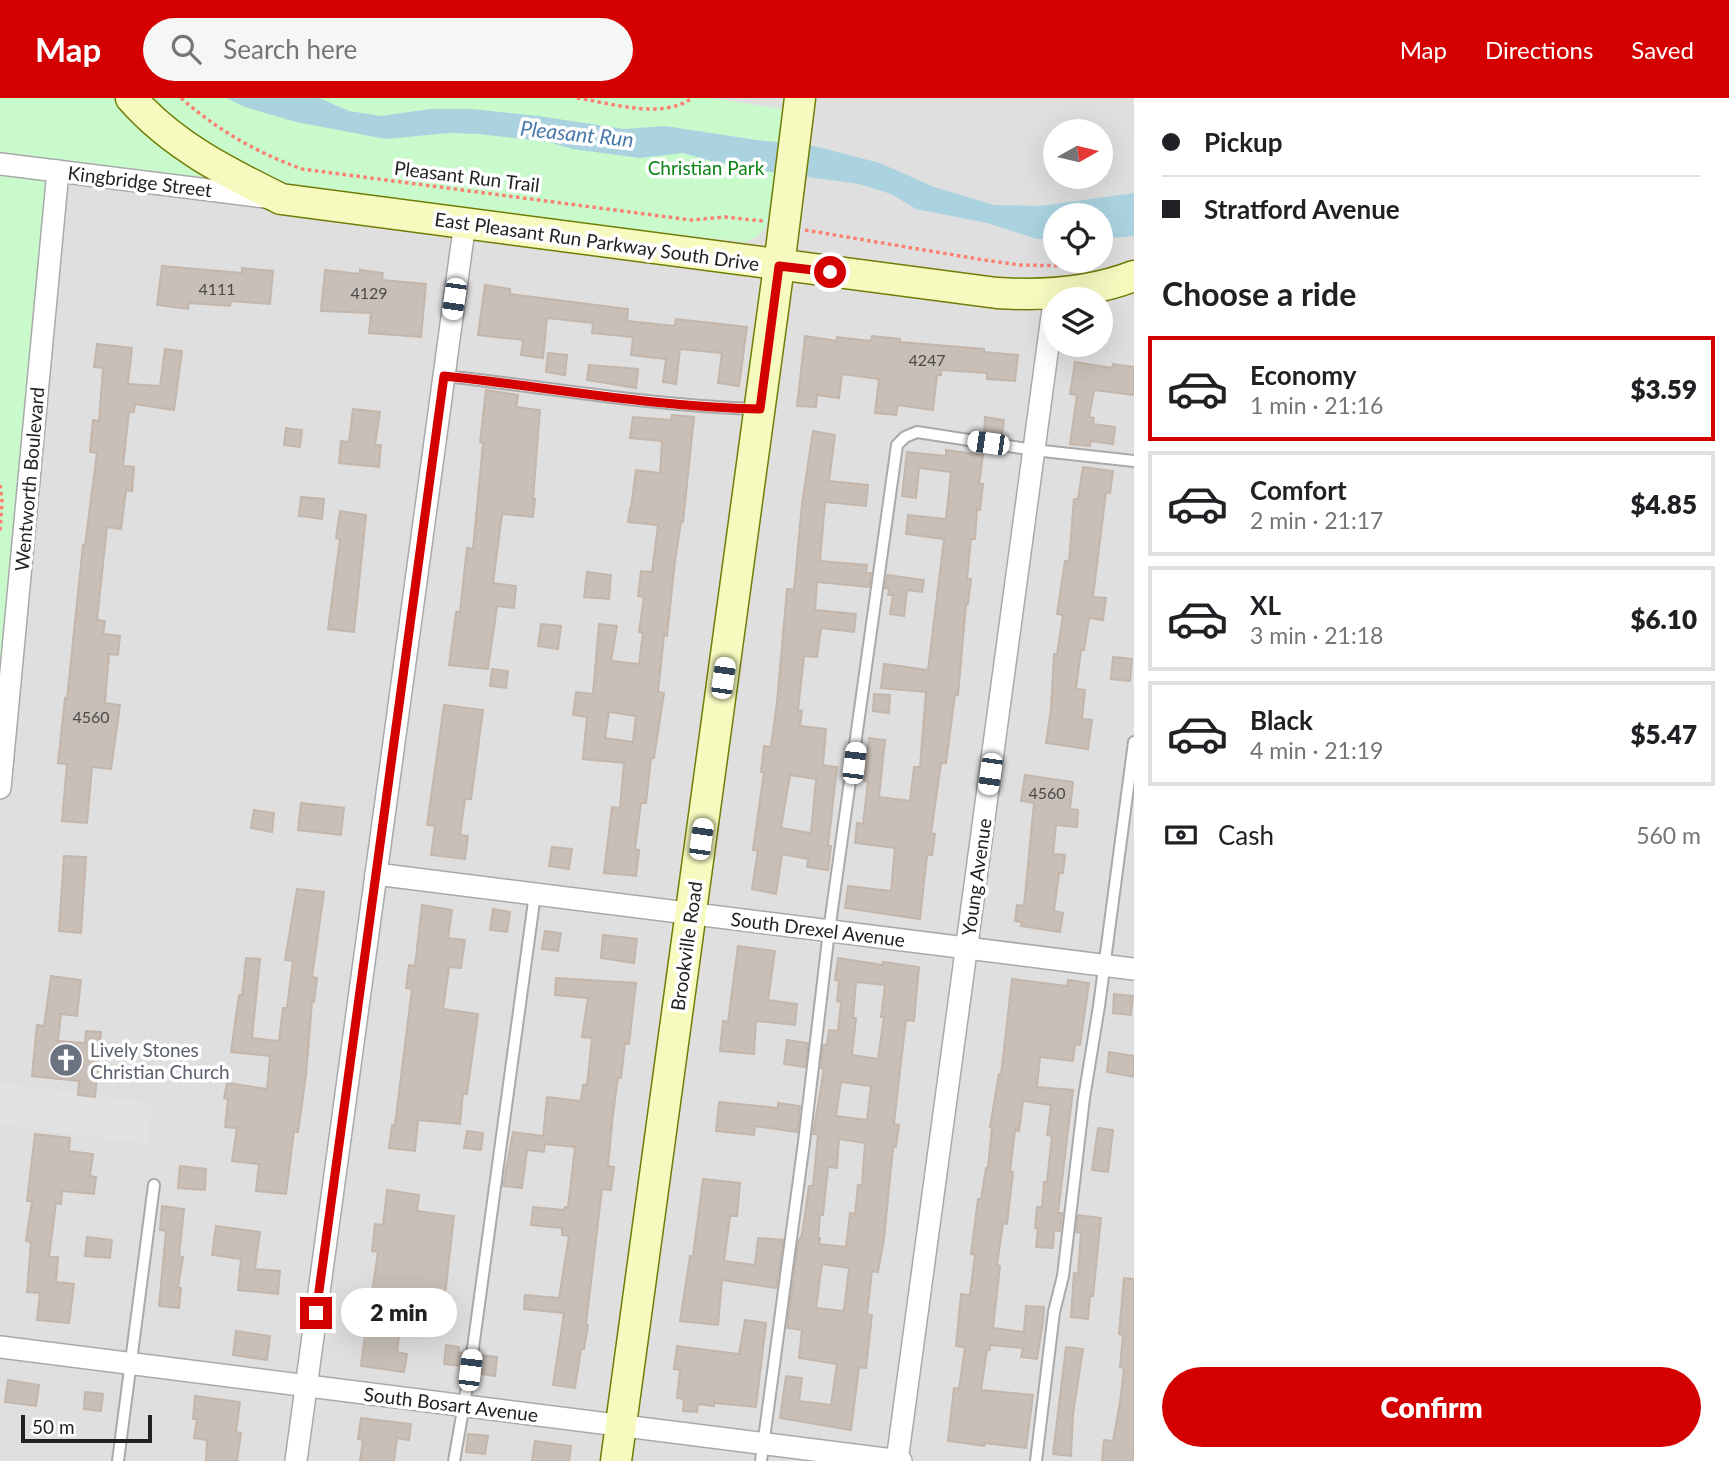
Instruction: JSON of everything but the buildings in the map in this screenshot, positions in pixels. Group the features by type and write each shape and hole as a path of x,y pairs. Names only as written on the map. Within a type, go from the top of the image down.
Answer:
{"street":[{"name":"East Pleasant Run Parkway South Drive","path":"131,98 170,136 208,162 281,199 997,293 1043,292"},
{"name":"Brookville Road","path":"616,1461 779,266 780,220 800,98"},
{"name":"Kingbridge Street","path":"0,164 281,199"},
{"name":"Wentworth Boulevard","path":"0,788 58,171"},
{"path":"296,1461 464,222"},
{"name":"East Pleasant Run Parkway South Drive","path":"1088,287 1134,276"},
{"name":"Young Avenue","path":"899,1461 1034,450 1053,357"},
{"name":"South Drexel Avenue","path":"376,874 1134,969"},
{"name":"South Bosart Avenue","path":"0,1347 621,1426 762,1452 899,1461"}],"lane":[{"path":"444,376 544,387 634,401 710,408 760,409"},
{"path":"762,1452 804,1142 829,931 897,444 916,432 1034,450 1134,461"},
{"path":"1036,1461 1054,1312 1063,1276 1076,1161 1134,742"},
{"path":"454,1461 535,894"},
{"path":"118,1461 154,1185"}],"path":[{"name":"Pleasant Run Trail","path":"181,98 203,118 263,154 302,169 691,220 725,217 780,220 978,259 1020,265 1075,267 1069,287"},
{"path":"577,98 659,110 680,106 691,99"},
{"path":"0,485 0,532"}],"shaded area":[{"name":"Christian Park","path":"0,98 1134,98 1134,1461 0,1461"},
{"path":"0,1083 152,1103 147,1144 0,1124"}],"green space":[{"name":"Christian Park","path":"0,98 712,98 788,110 766,227 757,237 746,242 49,165 0,697"}],"water":[{"name":"Pleasant Run","path":"226,98 319,98 349,111 381,116 430,109 471,109 625,129 665,126 814,146 880,163 934,187 994,205 1043,206 1043,239 987,223 916,209 891,194 859,184 764,171 683,153 640,158 572,149 549,142 478,134 449,133 386,139 296,122 245,107"},
{"name":"Pleasant Run","path":"1134,193 1134,236 1113,238 1113,203 1062,203"}],"place":[{"name":"Lively Stones Christian Church","path":"66,1060"}],"route":[{"path":"316,1313 444,376 544,387 634,401 710,408 760,409 779,266 830,272"}]}
